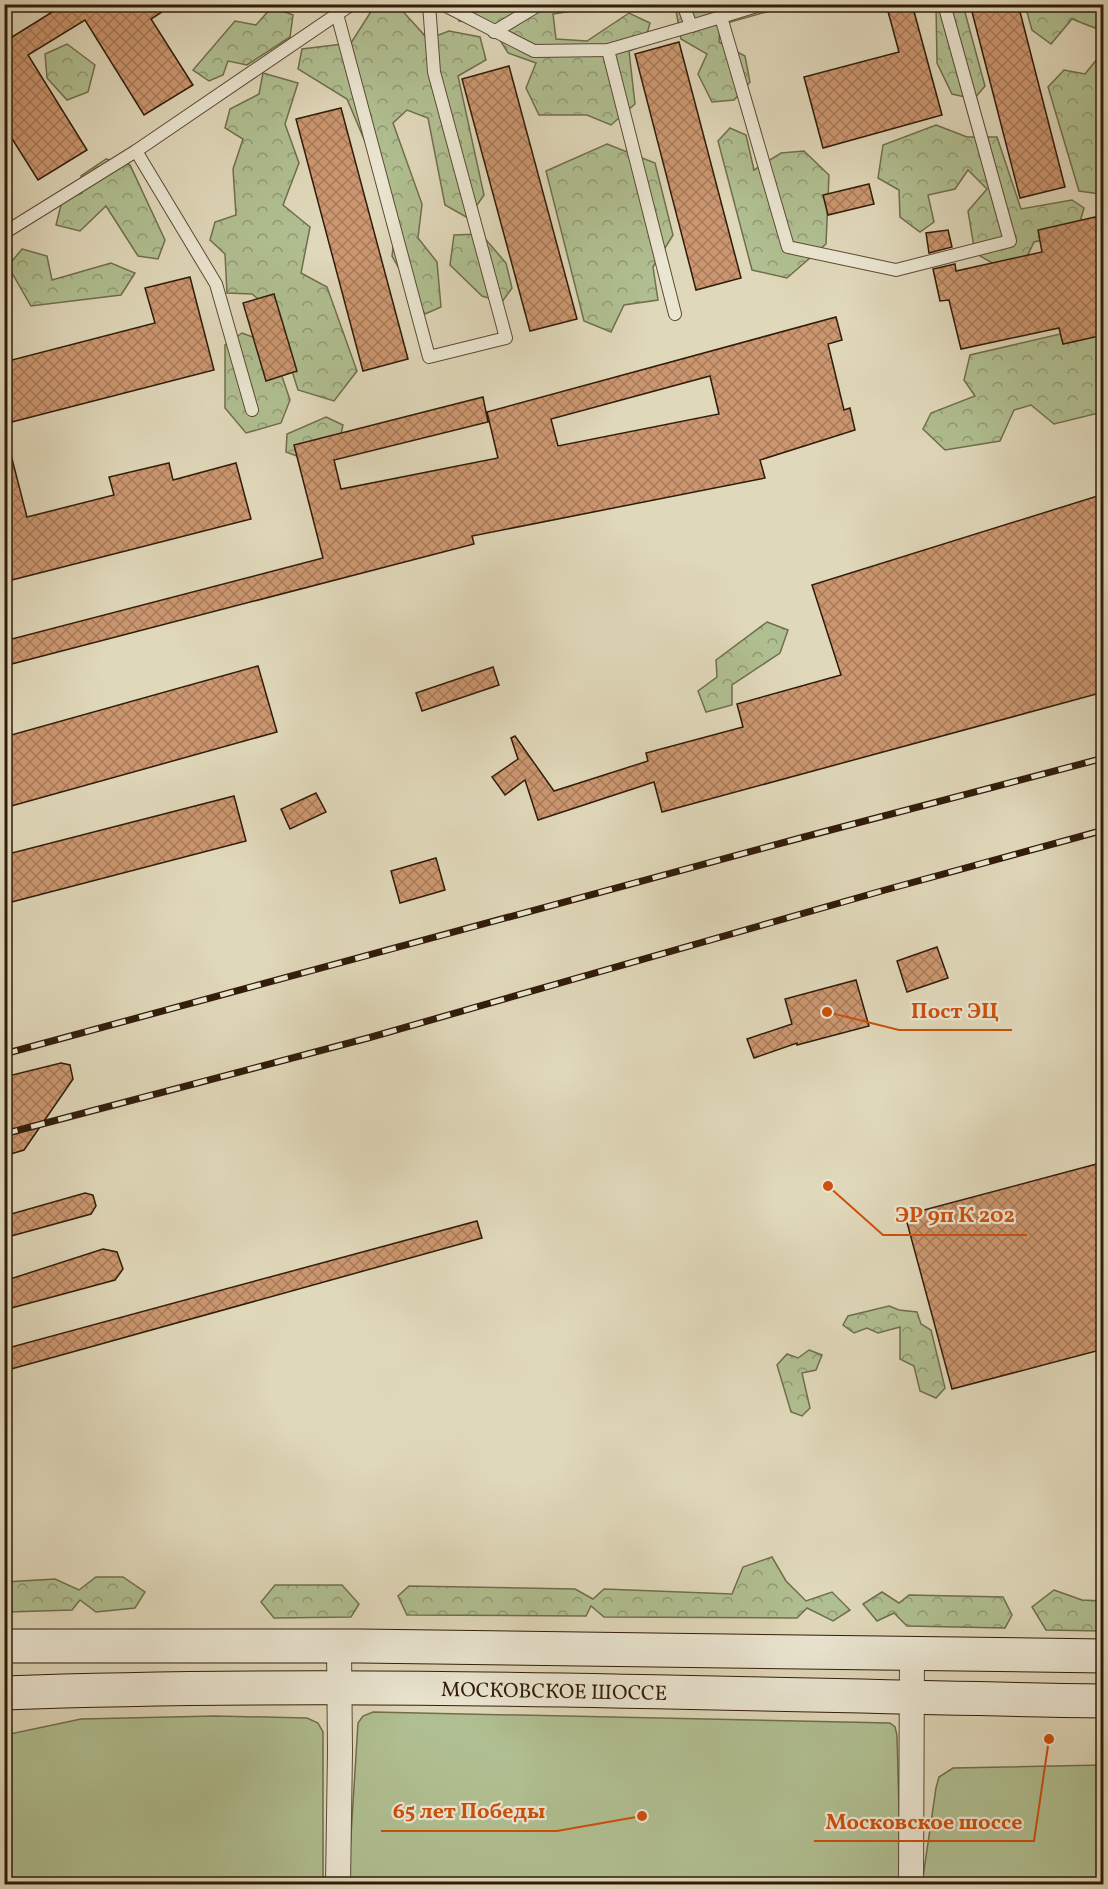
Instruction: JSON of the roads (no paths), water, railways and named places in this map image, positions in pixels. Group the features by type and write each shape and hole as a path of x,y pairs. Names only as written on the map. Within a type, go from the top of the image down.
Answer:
{"main road":[{"name":"МОСКОВСКОЕ ШОССЕ","path":"4,1646 339,1647 1104,1656"},
{"name":"МОСКОВСКОЕ ШОССЕ","path":"4,1693 142,1688 339,1689 911,1696 1104,1701"}],"street":[{"path":"338,1884 339,1647"},
{"path":"911,1884 912,1653"}],"lane":[{"path":"4,233 136,151 352,4"},
{"path":"338,14 429,357 506,338 434,72 429,4"},
{"path":"442,4 534,51 608,50 763,4"},
{"path":"494,32 540,4"},
{"path":"683,4 691,26"},
{"path":"721,17 788,247 896,270 1010,241 944,4"},
{"path":"608,50 675,314"},
{"path":"136,151 216,284 252,410"}],"railway":[{"path":"4,1054 1104,758"},
{"path":"4,1134 368,1038 885,890 1104,830"}],"place":[{"name":"Пост ЭЦ","path":"827,1012"},
{"name":"ЭР 9п К 202","path":"828,1186"},
{"name":"Московское шоссе","path":"1049,1739"},
{"name":"65 лет Победы","path":"642,1816"}]}
